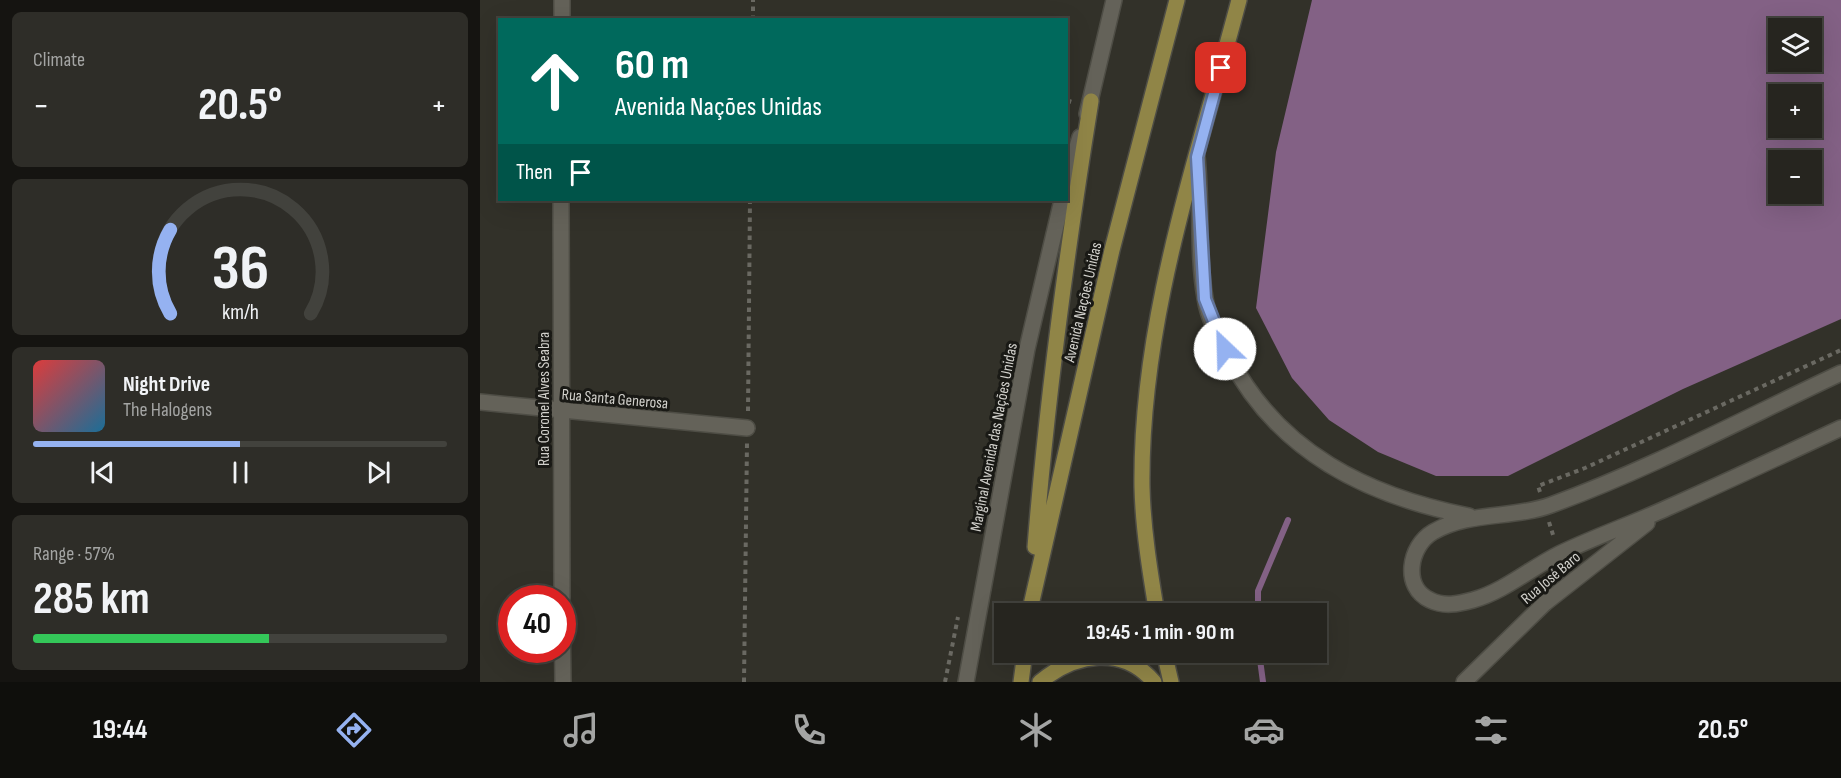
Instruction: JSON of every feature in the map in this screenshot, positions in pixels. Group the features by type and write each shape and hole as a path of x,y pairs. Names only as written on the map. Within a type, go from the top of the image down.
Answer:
{"main road":[{"name":"Avenida Nações Unidas","path":"1031,603 1112,250 1177,0"},
{"path":"1156,603 1142,489 1145,408 1153,340 1173,244 1239,0"},
{"path":"1032,597 1043,448 1062,281 1091,101"},
{"path":"1041,682 1054,670 1079,660 1101,657 1125,660 1143,669 1154,682"},
{"path":"1021,682 1024,663"},
{"path":"1167,663 1171,682"}],"street":[{"path":"562,0 562,18"},
{"path":"1068,176 1091,101 1114,0"},
{"path":"1197,157 1205,299 1217,334 1240,379 1265,413 1301,446 1346,476 1389,495 1434,509 1475,517"},
{"name":"Rua Coronel Alves Seabra","path":"561,201 562,585"},
{"name":"Marginal Avenida das Nações Unidas","path":"966,682 1027,349 1062,201"},
{"path":"1841,373 1580,494 1531,511 1475,517 1452,523 1430,533 1419,546 1410,564 1415,586 1429,600 1451,605 1477,599 1558,554 1666,508 1841,428"},
{"name":"Rua Santa Generosa","path":"480,402 747,428"},
{"name":"Rua José Baro","path":"1464,682 1545,603 1666,508"},
{"path":"563,663 563,682"}],"path":[{"path":"753,0 753,18"}],"shaded area":[{"path":"1312,0 1841,0 1841,319 1683,389 1508,476 1436,476 1378,452 1329,420 1292,378 1256,308 1276,152"}],"waterway":[{"path":"1258,603 1258,591 1288,520"},
{"path":"1260,663 1263,682"}],"route":[{"path":"1221,68 1197,157 1201,195 1201,252 1205,299 1217,334 1225,349"}]}
